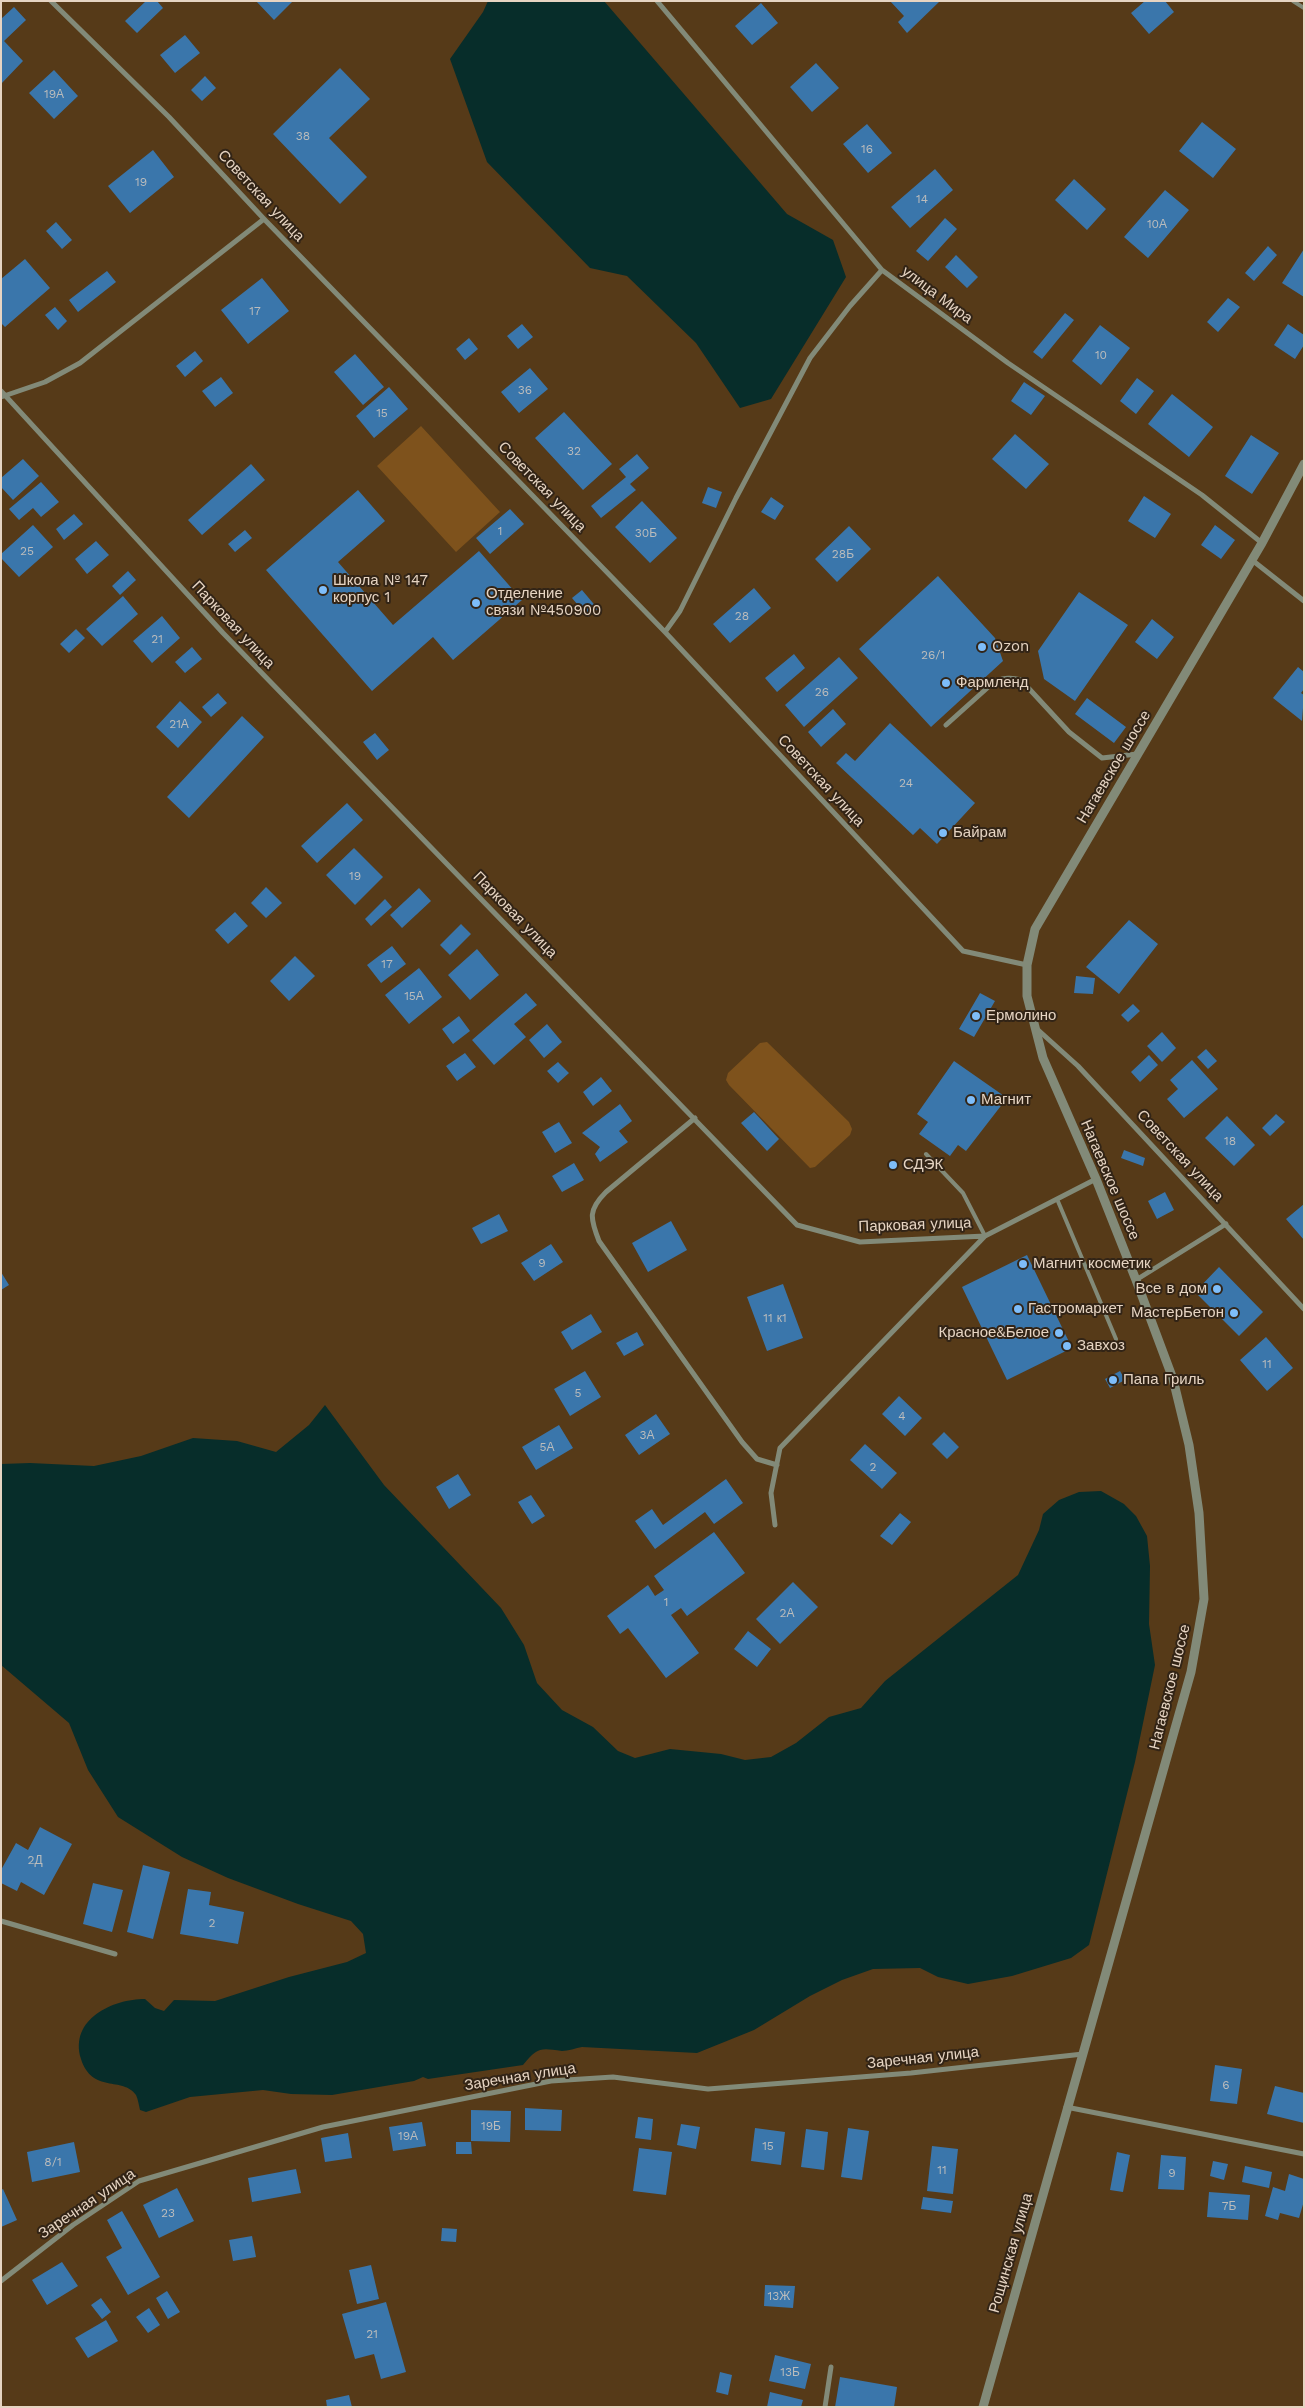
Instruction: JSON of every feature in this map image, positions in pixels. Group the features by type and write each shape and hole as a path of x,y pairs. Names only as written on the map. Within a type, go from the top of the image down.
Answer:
{"street":[{"name":"Советская улица","path":"50,1 169,117 264,218 665,632 963,951 1027,965"},
{"name":"улица Мира","path":"657,1 882,270 1008,363 1202,495 1262,543"},
{"path":"2,394 46,382 80,363 264,218"},
{"path":"665,632 680,611 736,498 810,358 850,306 882,270"},
{"name":"Парковая улица","path":"2,394 223,633 695,1118 796,1225 860,1242 985,1236 1096,1179"},
{"name":"Нагаевское шоссе","path":"1066,2106 1084,2054 1191,1672 1204,1599 1200,1513 1189,1445 1173,1379 1096,1179 1043,1058 1027,996 1027,965 1035,929 1262,543 1304,464"},
{"path":"1252,560 1304,601"},
{"path":"946,725 996,681 1014,678 1021,680 1069,732 1102,758 1137,754"},
{"name":"Советская улица","path":"1033,1025 1078,1066 1304,1309"},
{"path":"695,1118 594,1203 591,1220 599,1240 742,1442 757,1459 777,1465"},
{"path":"1136,1280 1226,1224"},
{"path":"775,1525 771,1493 780,1448 985,1236"},
{"path":"1,1921 114,1954"},
{"name":"Заречная улица","path":"1,2281 73,2225 139,2181 322,2127 551,2081 613,2077 708,2089 911,2073 1084,2054"},
{"path":"1066,2106 1304,2154"},
{"name":"Рощинская улица","path":"982,2407 1066,2106"},
{"path":"825,2407 831,2367"}],"lane":[{"path":"1293,1 1304,8"},
{"path":"926,1154 963,1193 985,1236"},
{"path":"1057,1199 1116,1339"}],"shaded area":[{"path":"421,426 500,512 456,552 377,466"},
{"path":"767,1042 849,1122 852,1129 850,1135 815,1167 810,1168 726,1080 728,1073 760,1043"}],"water":[{"path":"488,1 604,1 787,214 833,240 846,277 771,399 740,408 696,343 627,276 590,268 487,162 450,59 483,12"},
{"path":"325,1405 384,1485 501,1608 524,1645 537,1683 562,1710 593,1727 618,1751 635,1758 670,1749 721,1754 745,1760 771,1757 796,1743 829,1717 861,1708 885,1681 1018,1575 1039,1530 1043,1514 1059,1500 1079,1492 1101,1491 1124,1504 1136,1516 1147,1536 1150,1566 1149,1624 1155,1665 1135,1762 1089,1945 1071,1958 1012,1976 968,1984 938,1977 920,1968 873,1969 842,1980 810,1996 754,2030 697,2053 582,2047 564,2051 544,2049 532,2055 523,2065 428,2079 423,2077 414,2081 332,2095 291,2094 263,2090 190,2097 146,2112 140,2110 136,2095 130,2089 92,2077 81,2059 79,2045 81,2033 88,2022 108,2007 133,2000 145,1999 155,2008 164,2011 174,2000 215,2001 289,1977 347,1962 366,1953 363,1934 351,1921 228,1878 182,1857 118,1817 88,1770 69,1723 1,1665 1,1464 30,1463 94,1466 141,1456 193,1438 237,1441 276,1452 309,1425"}],"building":[{"path":"146,1 157,1 163,8 137,33 125,21"},
{"path":"256,1 293,1 274,20"},
{"path":"890,1 940,1 907,33 898,22 904,16"},
{"path":"1145,1 1165,1 1174,12 1149,34 1131,13"},
{"path":"761,3 778,23 752,45 735,26"},
{"path":"14,7 26,20 4,41 23,61 1,84 1,19"},
{"path":"185,35 200,53 175,73 160,55"},
{"path":"816,63 839,88 812,112 790,87"},
{"path":"340,68 370,99 329,138 367,177 340,204 273,134"},
{"path":"54,70 78,96 54,119 29,93"},
{"path":"205,76 216,88 202,101 191,90"},
{"path":"1202,122 1236,149 1213,178 1179,151"},
{"path":"867,124 892,153 868,173 843,144"},
{"path":"153,150 174,177 130,213 108,186"},
{"path":"935,169 953,190 910,228 891,207"},
{"path":"1074,179 1106,209 1087,230 1055,200"},
{"path":"1165,190 1189,210 1148,258 1124,237"},
{"path":"945,218 957,229 928,261 916,251"},
{"path":"56,222 72,240 62,249 46,231"},
{"path":"1268,246 1277,255 1254,281 1245,273"},
{"path":"1304,249 1304,297 1282,283"},
{"path":"956,255 978,277 967,288 945,267"},
{"path":"25,259 50,288 5,327 1,323 1,279"},
{"path":"107,271 116,282 78,312 69,300"},
{"path":"262,278 289,311 248,344 221,310"},
{"path":"1228,298 1240,307 1218,332 1207,322"},
{"path":"55,307 67,321 58,330 45,315"},
{"path":"1065,313 1074,320 1042,359 1033,352"},
{"path":"522,324 533,337 518,349 507,336"},
{"path":"1288,324 1304,335 1304,345 1295,359 1274,345"},
{"path":"1100,325 1130,348 1101,385 1072,361"},
{"path":"469,338 478,349 465,360 456,349"},
{"path":"195,351 203,361 185,377 176,366"},
{"path":"355,354 384,387 363,405 334,372"},
{"path":"530,368 548,389 519,413 501,392"},
{"path":"221,377 233,393 215,407 202,391"},
{"path":"1137,378 1154,391 1136,414 1120,401"},
{"path":"1024,382 1045,396 1031,415 1011,401"},
{"path":"389,387 408,409 374,438 356,416"},
{"path":"1172,394 1213,427 1189,457 1148,424"},
{"path":"564,412 612,464 583,490 535,438"},
{"path":"1015,434 1049,464 1026,489 992,459"},
{"path":"1251,435 1279,453 1252,494 1225,476"},
{"path":"637,454 649,468 630,484 636,490 601,518 591,506 626,477 619,469"},
{"path":"23,459 39,476 13,500 1,487 1,478"},
{"path":"251,464 265,480 202,535 188,520"},
{"path":"41,482 59,502 41,517 33,508 19,520 9,509"},
{"path":"708,487 722,492 716,508 702,503"},
{"name":"Школа № 147 корпус 1","path":"358,490 385,521 338,562 393,625 479,551 522,600 453,660 433,637 372,691 266,570"},
{"path":"1144,496 1171,514 1155,538 1128,521"},
{"path":"771,497 784,506 775,520 761,512"},
{"path":"642,501 677,538 650,563 615,527"},
{"path":"510,509 524,524 490,554 476,538"},
{"path":"74,514 83,524 64,540 56,529"},
{"path":"33,525 53,547 19,577 1,558 1,554"},
{"path":"1215,525 1235,540 1221,559 1201,545"},
{"path":"849,526 871,549 837,582 815,559"},
{"path":"245,530 252,538 235,552 228,544"},
{"path":"96,541 109,555 87,574 75,559"},
{"path":"128,571 136,580 120,595 112,586"},
{"path":"938,576 995,638 1003,661 931,727 859,649"},
{"path":"754,588 771,608 730,643 713,624"},
{"path":"582,590 598,609 588,617 572,598"},
{"path":"1079,592 1128,625 1075,701 1044,679 1038,651"},
{"path":"123,596 138,614 102,646 86,629"},
{"path":"162,616 180,638 152,663 133,641"},
{"path":"1152,619 1174,637 1157,659 1135,642"},
{"path":"76,629 85,638 69,653 60,644"},
{"path":"192,647 202,659 185,673 175,662"},
{"path":"794,654 805,668 777,692 765,678"},
{"path":"839,657 858,678 804,727 785,705"},
{"path":"1298,667 1304,672 1304,689 1301,693 1304,695 1302,721 1273,698"},
{"path":"218,693 227,703 211,717 202,707"},
{"path":"1087,698 1126,727 1114,743 1075,714"},
{"path":"180,701 202,722 178,748 156,727"},
{"path":"833,709 846,724 821,747 808,732"},
{"path":"242,716 264,737 189,818 167,797"},
{"path":"890,723 975,803 937,844 920,828 913,835 836,763 846,753 855,761"},
{"path":"375,733 389,750 377,760 363,742"},
{"path":"347,803 363,820 317,863 301,846"},
{"path":"354,848 383,877 355,905 326,875"},
{"path":"266,887 282,903 266,918 251,903"},
{"path":"419,888 431,901 402,928 390,915"},
{"path":"385,899 392,907 371,926 365,919"},
{"path":"235,912 248,926 228,944 215,930"},
{"path":"1129,920 1158,944 1119,994 1086,967"},
{"path":"461,924 471,934 450,955 440,945"},
{"path":"392,946 406,964 381,983 367,965"},
{"path":"477,949 499,975 470,1000 448,975"},
{"path":"295,956 315,976 289,1001 270,981"},
{"path":"419,968 442,997 409,1024 385,995"},
{"path":"1076,976 1095,978 1093,994 1074,993"},
{"path":"526,993 537,1005 514,1024 526,1037 494,1065 472,1040"},
{"path":"980,993 995,1001 974,1037 959,1029"},
{"path":"1133,1004 1140,1011 1128,1022 1121,1015"},
{"path":"459,1016 470,1031 453,1044 442,1029"},
{"path":"547,1024 562,1042 544,1058 529,1040"},
{"path":"1162,1032 1176,1048 1162,1062 1147,1046"},
{"path":"1206,1049 1217,1061 1208,1069 1197,1057"},
{"path":"465,1053 476,1067 457,1081 446,1066"},
{"path":"1149,1055 1158,1065 1140,1082 1131,1072"},
{"path":"1192,1060 1218,1089 1184,1118 1167,1099 1178,1089 1170,1080"},
{"path":"954,1061 1007,1098 966,1151 958,1145 950,1156 919,1134 928,1122 917,1114"},
{"path":"558,1062 569,1073 558,1083 547,1071"},
{"path":"601,1077 612,1091 593,1106 583,1092"},
{"path":"620,1104 632,1121 619,1131 628,1142 600,1162 595,1154 600,1147 582,1133"},
{"path":"754,1112 779,1139 767,1151 741,1123"},
{"path":"1276,1114 1285,1122 1270,1136 1262,1128"},
{"path":"1227,1116 1255,1145 1234,1166 1205,1138"},
{"path":"559,1122 572,1143 555,1153 542,1132"},
{"path":"1124,1150 1145,1158 1143,1166 1121,1158"},
{"path":"574,1163 584,1180 562,1192 552,1176"},
{"path":"1165,1192 1174,1210 1157,1219 1148,1201"},
{"path":"1304,1204 1304,1240 1286,1219"},
{"path":"499,1214 508,1231 481,1244 472,1228"},
{"path":"671,1221 687,1250 648,1272 632,1243"},
{"path":"551,1244 563,1262 534,1281 521,1263"},
{"path":"1027,1255 1072,1348 1007,1380 962,1287"},
{"path":"1219,1267 1263,1312 1239,1336 1195,1292"},
{"path":"1,1272 9,1285 1,1290"},
{"path":"783,1284 803,1338 767,1351 747,1297"},
{"path":"591,1314 602,1332 572,1350 561,1332"},
{"path":"637,1332 644,1345 624,1356 616,1343"},
{"path":"1266,1337 1293,1368 1267,1391 1240,1360"},
{"path":"585,1371 601,1397 570,1416 554,1389"},
{"path":"1120,1371 1125,1380 1110,1388 1105,1379"},
{"path":"899,1396 922,1418 905,1436 882,1414"},
{"path":"656,1414 670,1434 639,1455 625,1435"},
{"path":"559,1425 573,1448 536,1470 522,1447"},
{"path":"944,1432 959,1447 947,1459 932,1444"},
{"path":"865,1444 897,1473 882,1489 850,1460"},
{"path":"458,1474 471,1495 449,1509 436,1487"},
{"path":"726,1479 743,1503 714,1524 705,1512 655,1549 635,1521 652,1509 663,1525"},
{"path":"531,1495 545,1516 532,1524 518,1502"},
{"path":"900,1513 911,1522 892,1545 880,1536"},
{"path":"714,1532 745,1573 687,1616 681,1608 671,1615 699,1653 666,1678 628,1628 620,1634 607,1616 648,1585 655,1596 664,1590 654,1576"},
{"path":"793,1582 818,1607 780,1644 756,1619"},
{"path":"748,1631 771,1649 757,1667 734,1649"},
{"path":"40,1827 72,1844 44,1895 21,1882 17,1891 1,1883 1,1870 16,1843 28,1850"},
{"path":"143,1865 170,1872 153,1939 127,1932"},
{"path":"93,1883 123,1890 112,1932 83,1924"},
{"path":"188,1889 211,1892 209,1905 244,1912 238,1944 180,1934"},
{"path":"1215,2065 1242,2069 1237,2104 1210,2101"},
{"path":"1275,2086 1304,2093 1304,2123 1267,2114"},
{"path":"525,2108 562,2110 561,2131 525,2130"},
{"path":"471,2110 511,2111 510,2142 471,2141"},
{"path":"638,2117 653,2119 651,2140 635,2138"},
{"path":"422,2122 426,2146 393,2151 389,2127"},
{"path":"681,2124 700,2127 696,2149 677,2145"},
{"path":"755,2128 785,2132 781,2165 751,2161"},
{"path":"848,2128 869,2131 862,2180 841,2177"},
{"path":"806,2129 828,2132 824,2170 801,2167"},
{"path":"348,2133 352,2158 325,2162 321,2138"},
{"path":"74,2142 80,2172 32,2182 27,2152"},
{"path":"456,2142 471,2142 472,2154 456,2154"},
{"path":"932,2146 958,2149 953,2194 927,2191"},
{"path":"639,2148 672,2152 666,2195 633,2191"},
{"path":"1117,2152 1130,2155 1123,2192 1110,2190"},
{"path":"1161,2155 1186,2157 1184,2190 1158,2189"},
{"path":"1213,2161 1228,2164 1224,2180 1210,2176"},
{"path":"1245,2166 1272,2172 1269,2188 1242,2182"},
{"path":"296,2169 301,2193 252,2202 248,2178"},
{"path":"1289,2174 1304,2179 1304,2201 1299,2218 1280,2213 1278,2220 1265,2216 1273,2187 1285,2191"},
{"path":"177,2188 194,2221 159,2238 143,2205"},
{"path":"3,2189 17,2220 1,2227 1,2190"},
{"path":"1209,2192 1250,2195 1248,2220 1207,2217"},
{"path":"923,2197 953,2201 951,2213 921,2209"},
{"path":"122,2211 160,2277 128,2295 106,2257 122,2248 107,2220"},
{"path":"442,2228 457,2229 456,2242 441,2241"},
{"path":"252,2236 256,2257 233,2261 229,2240"},
{"path":"62,2262 78,2286 47,2305 32,2280"},
{"path":"371,2265 379,2299 357,2304 349,2270"},
{"path":"765,2285 795,2286 793,2308 764,2306"},
{"path":"167,2291 180,2312 168,2319 156,2298"},
{"path":"101,2298 111,2312 102,2319 91,2305"},
{"path":"386,2302 406,2372 381,2379 374,2354 355,2359 342,2314"},
{"path":"149,2308 160,2325 148,2333 136,2317"},
{"path":"106,2320 118,2341 88,2358 75,2338"},
{"path":"775,2355 811,2364 805,2389 769,2381"},
{"path":"720,2372 732,2375 728,2395 716,2392"},
{"path":"840,2377 897,2387 894,2407 835,2407"},
{"path":"770,2392 803,2400 801,2407 767,2407"},
{"path":"349,2395 352,2407 327,2407 326,2400"}],"place":[{"name":"Школа № 147 корпус 1","path":"323,590"},
{"name":"Отделение связи №450900","path":"476,603"},
{"name":"Ozon","path":"982,647"},
{"name":"Фармленд","path":"946,683"},
{"name":"Байрам","path":"943,833"},
{"name":"Ермолино","path":"976,1016"},
{"name":"Магнит","path":"971,1100"},
{"name":"СДЭК","path":"893,1165"},
{"name":"Магнит косметик","path":"1023,1264"},
{"name":"Все в дом","path":"1217,1289"},
{"name":"Гастромаркет","path":"1018,1309"},
{"name":"МастерБетон","path":"1234,1313"},
{"name":"Красное&Белое","path":"1059,1333"},
{"name":"Завхоз","path":"1067,1346"},
{"name":"Папа Гриль","path":"1113,1380"}]}
